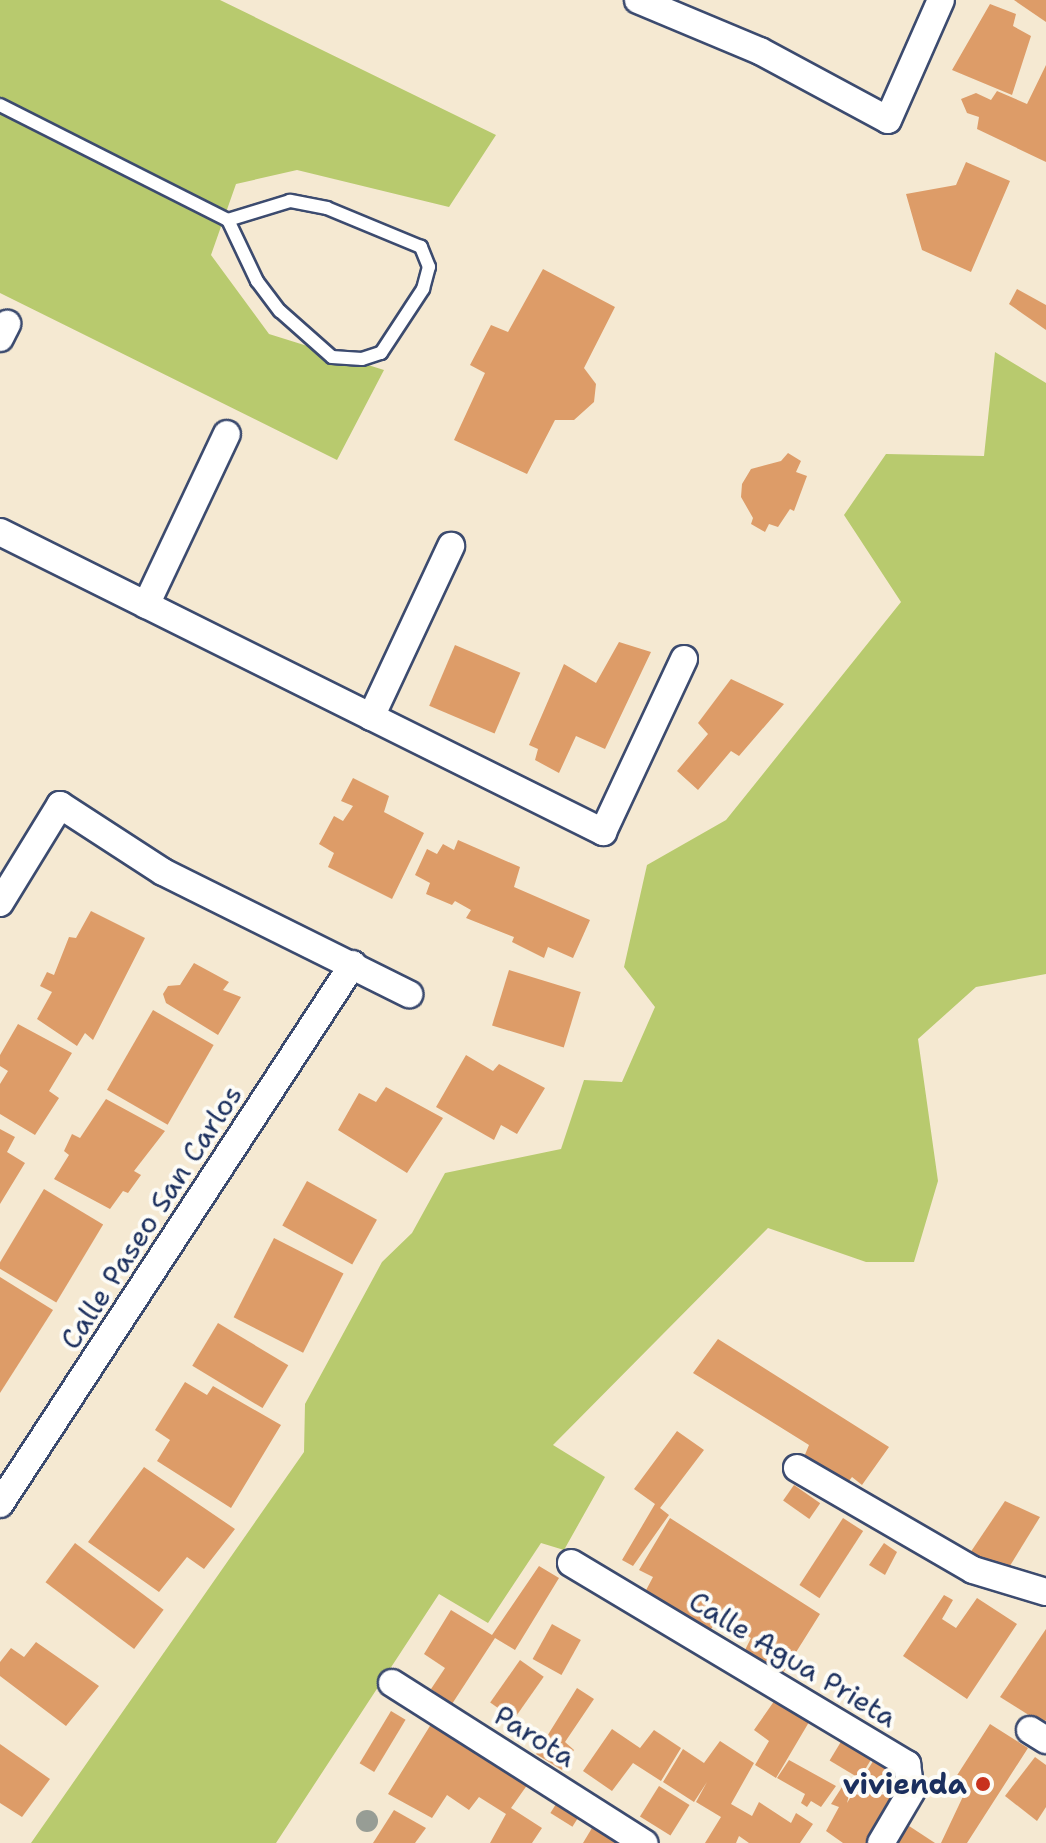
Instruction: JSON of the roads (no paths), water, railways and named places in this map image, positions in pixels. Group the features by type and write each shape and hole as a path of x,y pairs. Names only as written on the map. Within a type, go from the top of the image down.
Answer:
{"street":[{"path":"638,0 760,51 888,120 941,0"},
{"path":"146,605 227,434"},
{"path":"0,532 603,832 684,659"},
{"path":"371,717 451,546"},
{"path":"0,903 60,805 163,872 409,994"},
{"name":"Calle Paseo San Carlos","path":"1,1499 353,964"},
{"path":"797,1468 973,1570 1046,1592"},
{"name":"Calle Agua Prieta","path":"571,1563 907,1764 911,1792 881,1843"},
{"name":"Parota","path":"392,1683 644,1843"}],"lane":[{"path":"0,105 228,220 257,281 280,311 332,357 362,359 381,353 423,289 429,267 421,247 327,208 290,201 228,220"}],"place":[{"name":"vivienda","path":"983,1784"}]}
